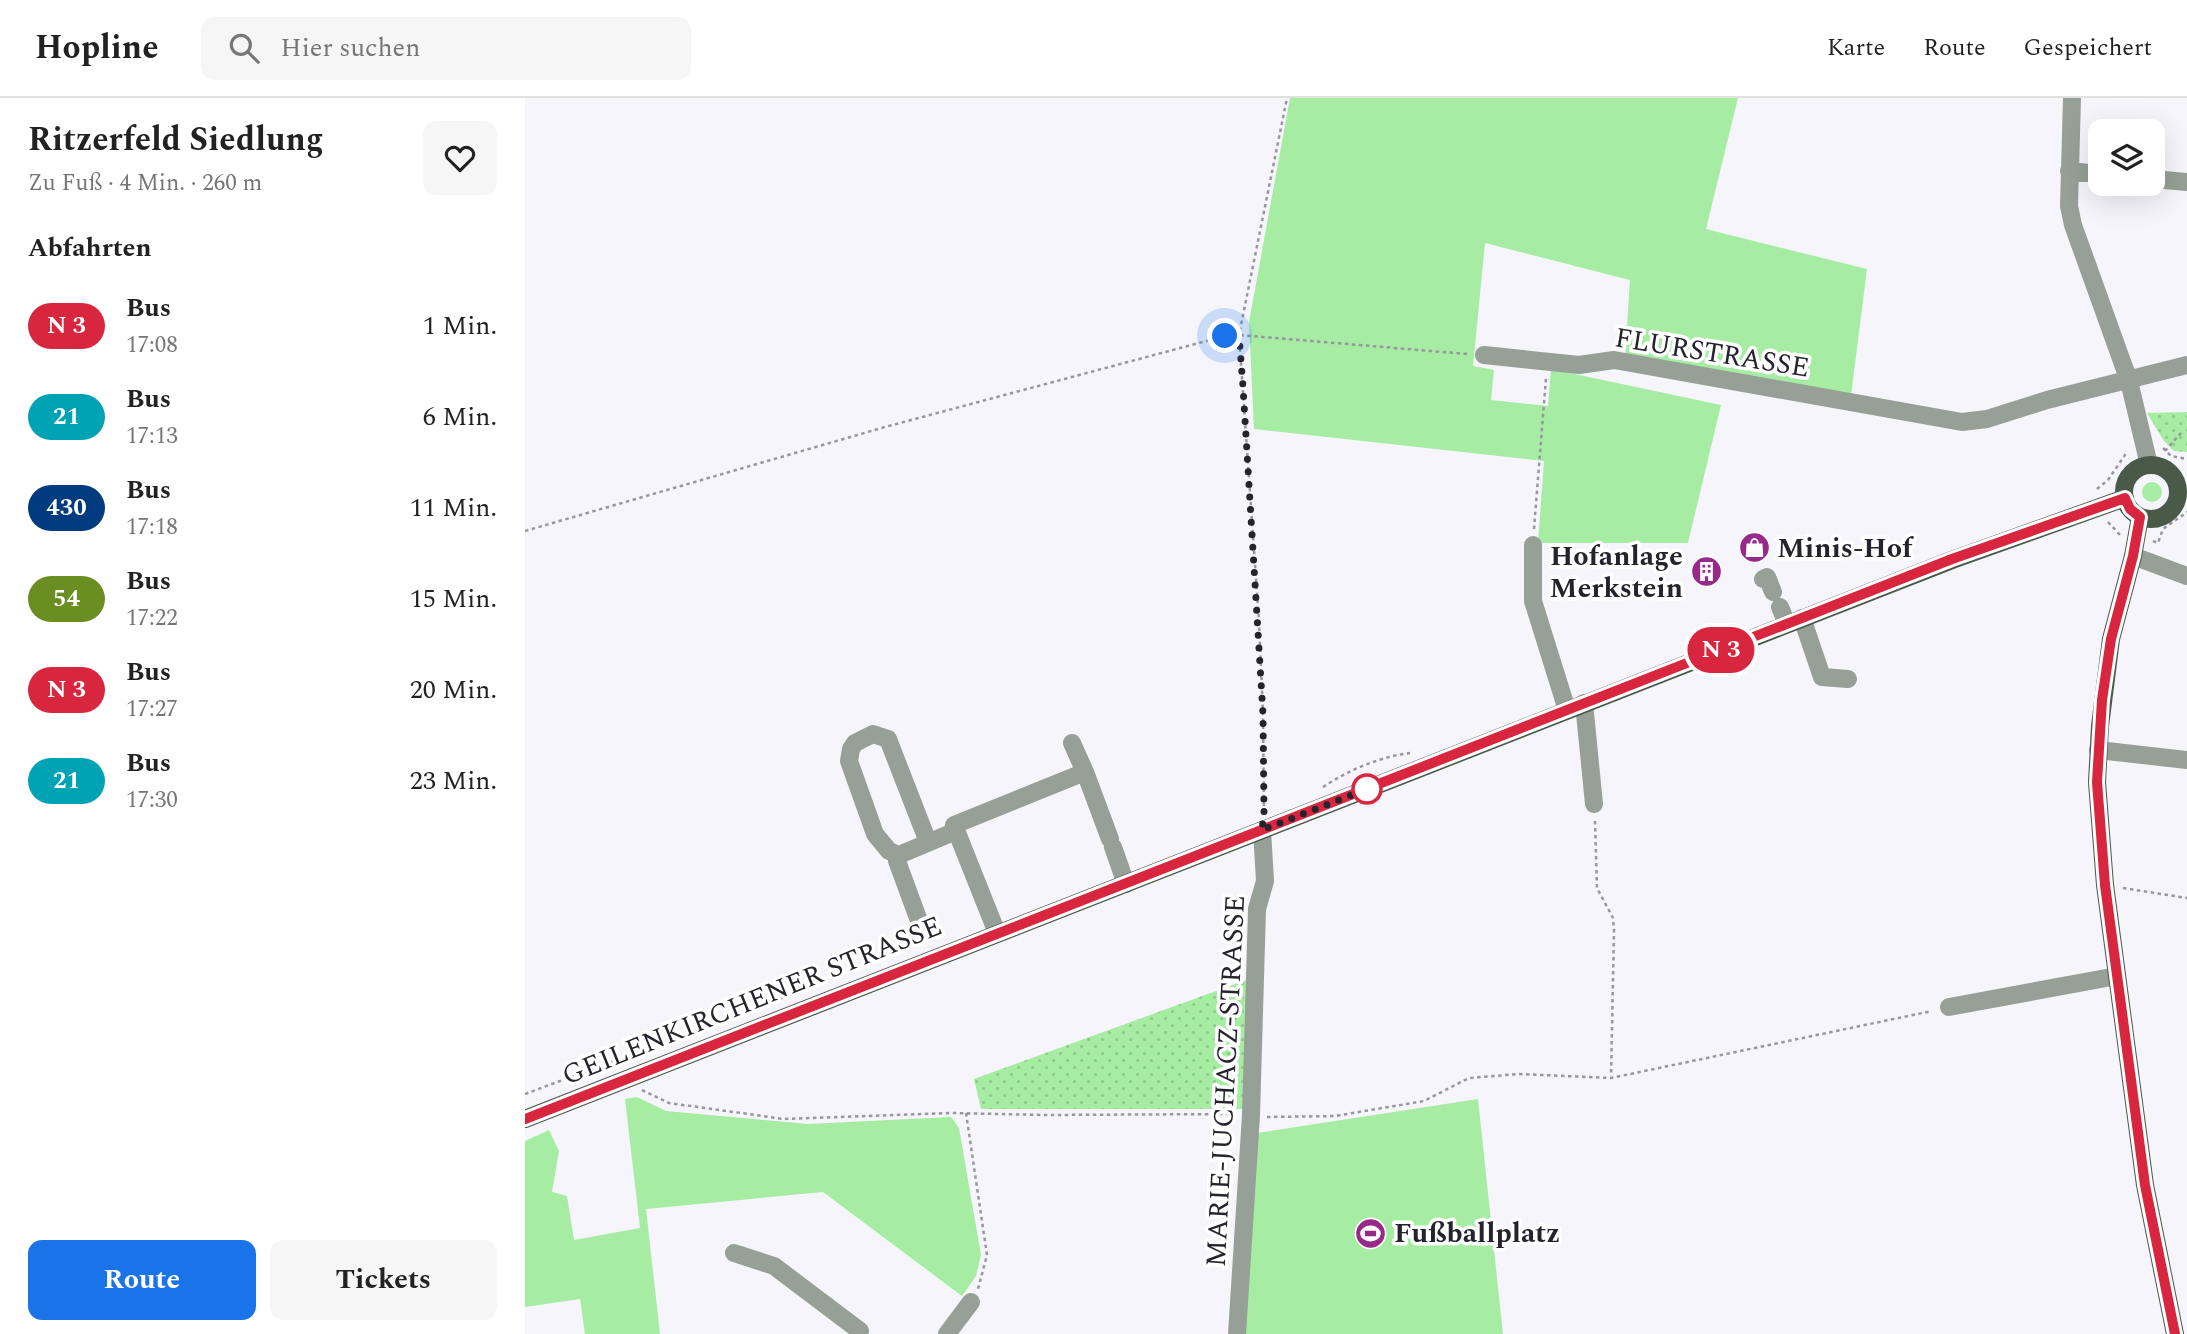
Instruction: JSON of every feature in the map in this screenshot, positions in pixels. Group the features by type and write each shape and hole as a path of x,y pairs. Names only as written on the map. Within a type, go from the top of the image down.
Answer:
{"main road":[{"path":"2149,465 2166,470 2182,482 2177,500 2166,515 2149,519 2140,517 2130,509 2125,498 2124,489 2132,473 2149,465"},
{"name":"GEILENKIRCHENER STRASSE","path":"525,1119 1952,559 2125,498"},
{"path":"2140,517 2133,556 2111,639 2102,700 2098,750 2100,825 2145,1185 2175,1334"}],"street":[{"path":"2072,98 2069,206 2073,225 2129,381 2149,465"},
{"path":"2069,171 2088,173"},
{"path":"2165,180 2187,182"},
{"name":"FLURSTRASSE","path":"1484,355 1579,365 1614,360 1962,422 1987,419 2047,400 2187,365"},
{"path":"1533,545 1533,601 1576,707 1594,804"},
{"path":"2133,556 2187,576"},
{"path":"1772,592 1794,621 1822,677 1848,679"},
{"path":"928,842 888,739 873,734 863,738 851,748 849,761 876,834 889,851 899,855 956,831"},
{"path":"1072,743 1126,884"},
{"path":"2098,750 2187,760"},
{"path":"997,933 954,825 1085,772"},
{"name":"MARIE-JUCHACZ-STRASSE","path":"1237,1334 1251,1115 1257,909 1265,881 1262,830"},
{"path":"899,855 897,861 922,929"},
{"path":"1949,1007 2117,976"},
{"path":"734,1253 773,1266 861,1333"},
{"path":"947,1334 971,1302"}],"path":[{"path":"1262,830 1263,728 1259,621 1239,335 1287,98"},
{"path":"525,531 885,427 1225,336 1484,355"},
{"path":"1533,545 1548,361"},
{"path":"2165,451 2181,433"},
{"path":"1594,804 1597,888 1613,918 1615,931 1611,1077"},
{"path":"2124,888 2187,898"},
{"path":"633,1077 638,1087 646,1094 669,1103 784,1119 966,1113 1231,1113 1276,1117 1335,1116 1424,1101 1469,1078 1519,1074 1611,1077 1949,1007"},
{"path":"966,1113 987,1255 981,1284 971,1302"}],"green space":[{"path":"1290,98 1738,98 1706,229 1867,269 1851,396 1625,357 1630,280 1485,243 1473,366 1494,370 1491,400 1548,406 1551,369 1721,405 1688,543 1538,543 1544,461 1254,429 1249,322"},
{"path":"2187,412 2187,452 2174,451 2164,441 2147,413"},
{"path":"2148,482 2156,482 2162,492 2156,502 2148,502 2142,496 2142,488"},
{"path":"1249,979 1245,1107 1242,1109 981,1109 974,1079"},
{"path":"637,1097 666,1111 808,1124 951,1117 959,1128 981,1255 976,1276 962,1296 823,1192 646,1209 660,1334 585,1334 580,1299 525,1307 525,1141 549,1130 559,1151 552,1192 567,1196 574,1240 640,1228 625,1099"},
{"name":"Fußballplatz","path":"1478,1099 1503,1334 1244,1334 1257,1133"}],"bus line":[{"path":"525,1119 1952,559 2125,498 2130,509 2140,517 2133,556 2111,639 2102,700 2097,782 2105,885 2145,1185 2175,1334"}],"place":[{"name":"Minis-Hof","path":"1754,548"},
{"name":"Hofanlage Merkstein","path":"1706,572"},
{"name":"Fußballplatz","path":"1371,1233"}],"route":[{"path":"1225,336 1239,335 1243,387 1263,714 1262,830 1367,789"}]}
